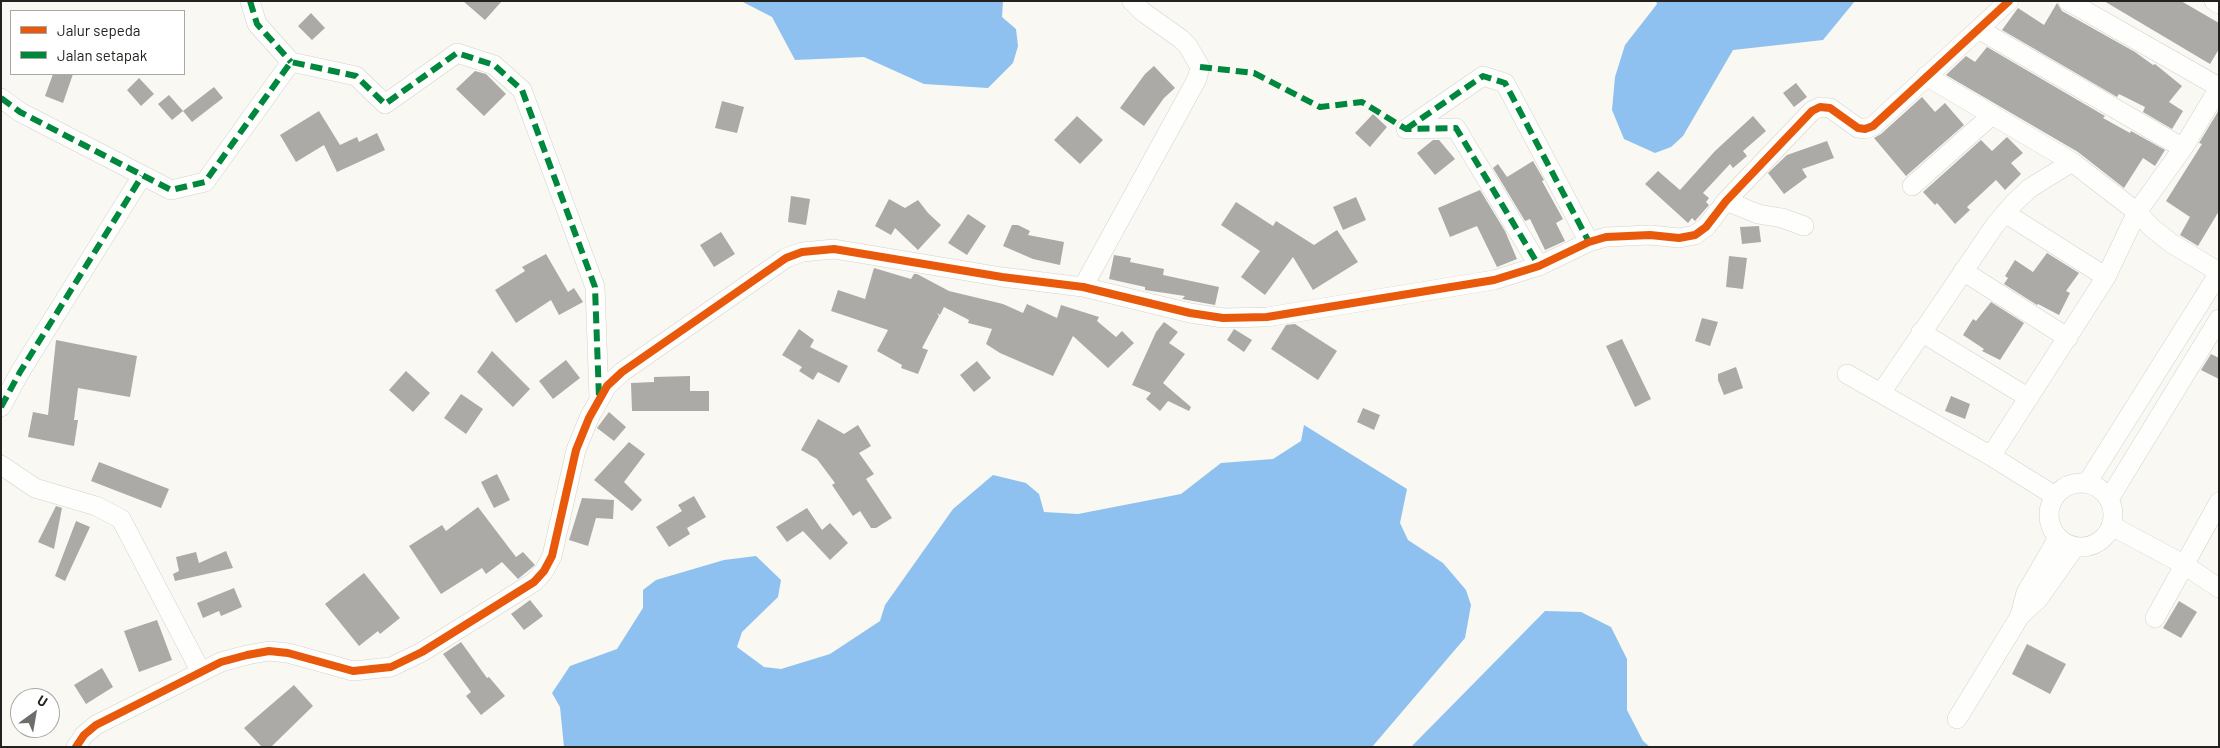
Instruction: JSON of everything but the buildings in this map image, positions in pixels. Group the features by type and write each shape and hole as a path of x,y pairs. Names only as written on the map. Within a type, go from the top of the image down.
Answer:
{"street":[{"path":"250,1 257,24 291,62 356,76 385,104 458,53 494,65 522,90 595,287 598,398"},
{"path":"1082,287 1197,79 1200,66 1182,39 1143,12 1132,1"},
{"path":"76,747 84,735 96,725 221,662 247,655 269,651 288,653 353,672 391,667 422,652 534,582 544,571 552,556 576,450 598,398 607,386 622,372 786,258 802,252 834,249 1010,278 1082,287 1190,313 1245,318 1267,317 1494,280 1538,266 1588,242 1625,235 1679,238 1695,235 1706,227 1726,201 1812,111 1820,107 1830,108 1858,128 1865,129 1873,126 1926,76 1980,30 2009,1"},
{"path":"1991,456 2106,278 2137,212 2183,148 2219,88 2068,1"},
{"path":"2214,1 2219,4"},
{"path":"1980,30 2183,148"},
{"path":"1,98 20,112 171,190 205,182 291,62"},
{"path":"1538,266 1456,128 1406,129 1483,76 1506,83 1588,242"},
{"path":"1926,76 2072,162 2137,212 2152,228 2171,243 2219,273 2087,483"},
{"path":"1912,186 1991,116"},
{"path":"1881,393 1963,271 2005,213 2030,188 2072,162"},
{"path":"1,407 20,372 142,176"},
{"path":"1726,201 1758,214 1782,218 1804,226"},
{"path":"2005,213 2106,278"},
{"path":"1963,271 2068,338"},
{"path":"2109,499 2219,320"},
{"path":"1921,332 2029,398"},
{"path":"1847,374 1991,456 2055,496"},
{"path":"1,465 35,488 96,506 121,519 200,672"},
{"path":"2087,483 2096,486 2109,499 2114,516 2108,534 2093,545 2067,542 2049,522 2050,504 2055,496 2069,484 2087,483"},
{"path":"2155,618 2183,564 2219,502"},
{"path":"2112,526 2183,564 2219,588"},
{"path":"1958,719 2020,616 2039,598 2067,542"}],"water":[{"path":"741,1 1003,1 1002,17 1016,29 1018,46 1013,63 988,88 924,84 864,57 795,60 772,17"},
{"path":"1656,1 1855,1 1823,40 1733,50 1683,136 1671,147 1655,153 1624,139 1612,110 1615,77 1625,45 1657,4"},
{"path":"1304,425 1407,489 1400,523 1408,540 1443,563 1466,590 1471,605 1465,638 1372,747 564,747 560,707 552,693 570,666 617,649 643,608 643,590 656,580 724,560 756,556 781,580 778,597 742,632 737,647 764,667 781,669 830,654 880,621 885,605 953,509 993,475 1026,483 1039,494 1044,512 1078,514 1181,494 1221,463 1273,459 1301,441"},
{"path":"1545,611 1581,612 1611,627 1627,659 1627,710 1643,741 1650,747 1411,747"}],"marked path":[{"path":"250,1 257,24 291,62"},
{"path":"1,98 20,112 171,190 205,182 291,62 356,76 385,104 457,53 494,65 522,90 595,287 599,398"},
{"path":"1200,67 1254,73 1320,107 1362,102 1406,129 1456,128 1539,266"},
{"path":"1406,129 1483,76 1505,83 1589,242"},
{"path":"1,407 20,372 142,176"}],"cycle path":[{"path":"76,747 84,735 96,725 221,662 247,655 269,651 288,653 353,671 391,667 422,652 534,582 544,571 552,556 576,450 589,418 607,386 622,372 786,258 802,252 834,249 1002,277 1083,287 1190,313 1223,318 1267,317 1494,280 1539,266 1589,242 1606,237 1650,235 1679,238 1695,235 1706,227 1726,201 1812,111 1820,107 1830,108 1858,128 1865,129 1873,126 2009,1"}]}
